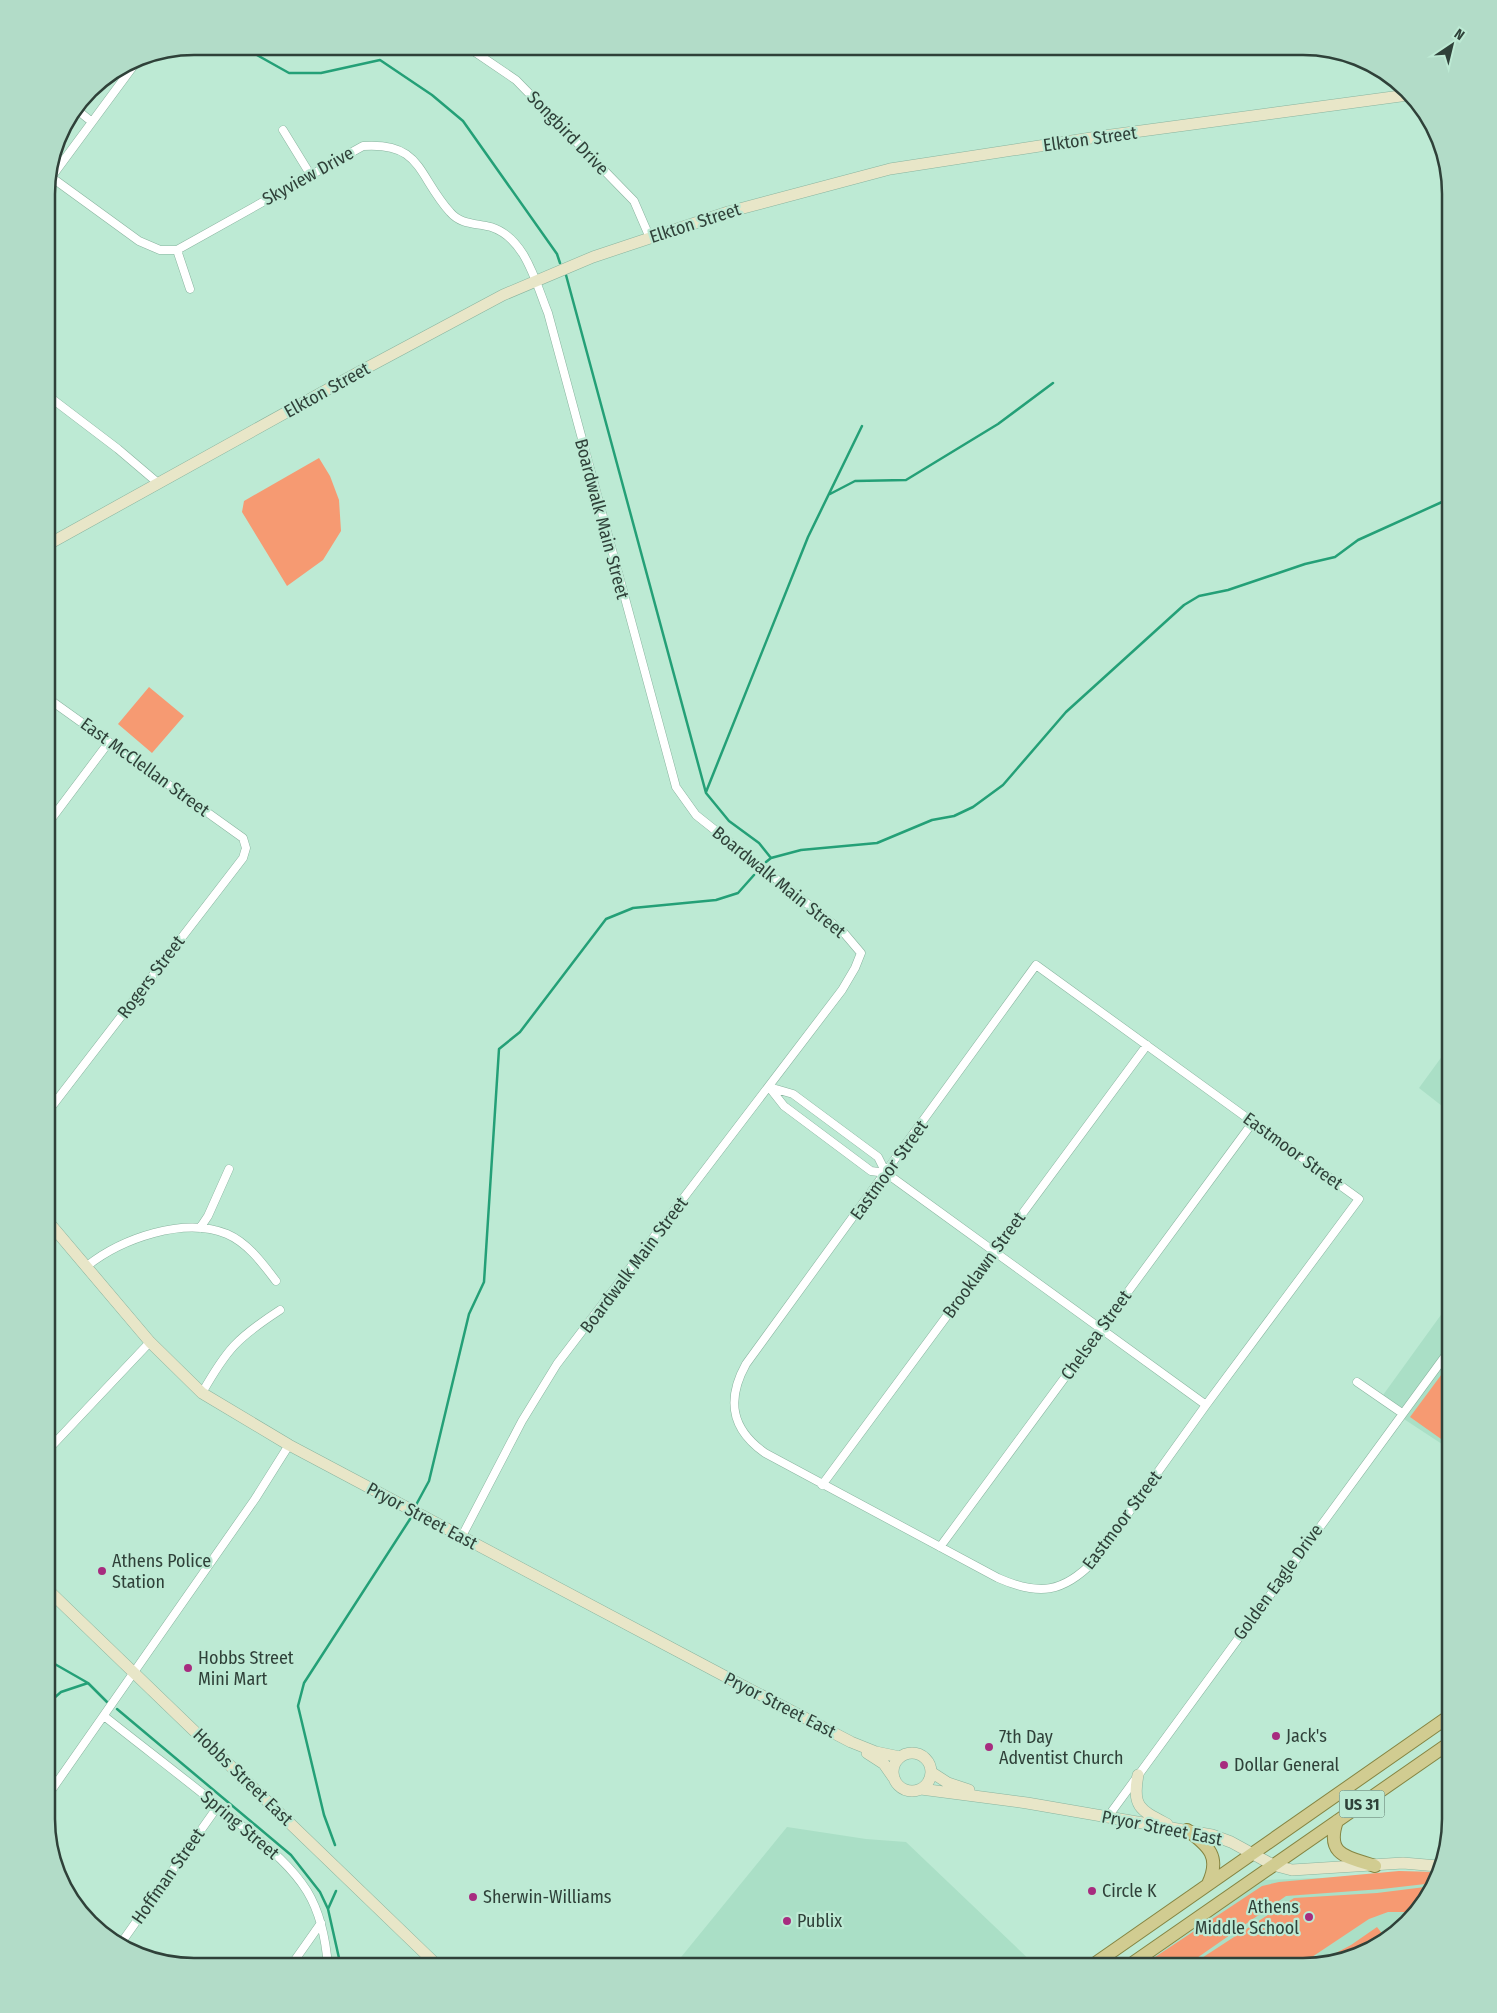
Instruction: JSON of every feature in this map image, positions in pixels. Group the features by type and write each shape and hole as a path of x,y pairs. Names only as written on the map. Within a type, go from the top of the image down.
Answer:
{"main road":[{"name":"US 31","path":"1103,1958 1442,1721"},
{"name":"US 31","path":"1140,1958 1442,1748"},
{"path":"1337,1821 1332,1838 1335,1848 1344,1856 1375,1866"},
{"path":"1181,1829 1203,1842 1214,1858 1214,1871 1206,1887"}],"street":[{"name":"Songbird Drive","path":"479,55 516,80 634,201 650,238"},
{"path":"58,168 129,72"},
{"name":"Elkton Street","path":"55,540 503,294 593,257 728,212 890,169 1104,136 1401,96"},
{"path":"81,113 92,122"},
{"path":"283,130 310,174"},
{"name":"Skyview Drive","path":"177,250 363,146 384,144 395,147 413,159 446,207 462,222 493,228 510,238 524,255 535,281"},
{"path":"55,184 139,241 160,250 177,250 190,289"},
{"name":"Boardwalk Main Street","path":"462,1536 522,1421 557,1364 842,990 855,968 861,953 844,933 696,815 676,787 548,314 535,281"},
{"path":"55,402 118,449 158,483"},
{"name":"East McClellan Street","path":"55,703 243,838"},
{"path":"55,814 109,742"},
{"name":"Rogers Street","path":"55,1102 243,858 246,848 243,838"},
{"name":"Eastmoor Street","path":"1036,965 1146,1045 1358,1199 1094,1561 1078,1578 1062,1586 1038,1589 1015,1586 822,1485 752,1444 741,1429 734,1412 736,1382 746,1364 886,1174 1036,965"},
{"name":"Brooklawn Street","path":"822,1485 1146,1045"},
{"path":"769,1087 793,1094 878,1157 886,1174"},
{"path":"769,1087 784,1106 871,1171 886,1174 1206,1405"},
{"name":"Chelsea Street","path":"940,1547 1253,1122"},
{"path":"200,1228 208,1216 229,1168"},
{"path":"86,1266 134,1239 163,1230 200,1228 227,1234 252,1251 276,1281"},
{"name":"Pryor Street East","path":"55,1230 150,1342 202,1393 289,1445 852,1742 876,1752 900,1758"},
{"path":"202,1393 222,1358 234,1342 280,1310"},
{"path":"55,1442 150,1342"},
{"name":"Golden Eagle Drive","path":"1107,1818 1442,1360"},
{"path":"1357,1382 1402,1413"},
{"path":"55,1785 289,1445"},
{"name":"Hobbs Street East","path":"55,1597 430,1958"},
{"name":"Spring Street","path":"104,1716 218,1806 294,1873 312,1900 321,1922 327,1958"},
{"name":"Pryor Street East","path":"852,1742 884,1764 894,1779"},
{"path":"910,1753 920,1755 928,1762 931,1772 928,1782 921,1789 910,1791 903,1789 894,1779 894,1767 900,1758 910,1753"},
{"name":"Pryor Street East","path":"931,1772 948,1783 979,1796"},
{"path":"1138,1775 1135,1793 1137,1804 1146,1813 1181,1829"},
{"name":"Pryor Street East","path":"921,1789 979,1796 1181,1829 1231,1842 1273,1865 1292,1870 1403,1863 1434,1866"},
{"name":"Hoffman Street","path":"124,1939 218,1806"},
{"path":"296,1958 321,1922"}],"shaded area":[{"path":"319,458 330,476 339,500 341,531 323,560 287,586 242,512 244,501"},
{"path":"149,687 184,716 152,753 118,724"},
{"path":"1442,1056 1442,1106 1419,1088"},
{"path":"1442,1313 1442,1444 1378,1402"},
{"path":"1442,1374 1442,1440 1410,1417"},
{"path":"787,1827 866,1839 906,1842 1028,1958 680,1958"},
{"path":"1399,1871 1432,1872 1426,1884 1286,1896 1197,1958 1154,1958 1262,1886 1279,1882"},
{"name":"Athens Middle School","path":"1430,1876 1419,1896 1395,1924 1365,1944 1348,1951 1321,1957 1303,1958 1153,1958 1264,1880"},
{"path":"1424,1887 1407,1912 1388,1912 1369,1919 1311,1958 1202,1958 1294,1898 1377,1893"},
{"path":"1377,1927 1382,1934 1365,1944 1334,1954"}],"waterway":[{"path":"257,55 289,73 321,73 380,60 432,95 463,121 557,254 560,263"},
{"path":"566,275 706,793 729,821 759,843 771,858"},
{"path":"830,494 855,481 906,480 998,424 1053,383"},
{"path":"706,792 808,537 862,426"},
{"path":"766,862 771,858 801,850 877,843 932,820 954,816 973,807 1003,785 1066,712 1184,605 1199,596 1228,590 1305,564 1335,557 1358,540 1442,502"},
{"path":"416,1505 429,1481 469,1314 484,1282 499,1049 520,1032 606,919 633,908 716,900 738,893 754,875"},
{"path":"335,1845 324,1815 298,1706 304,1683 412,1516"},
{"path":"55,1664 88,1683 107,1702"},
{"path":"55,1697 61,1692 88,1683"},
{"path":"117,1709 291,1855 320,1892 328,1909 339,1958"},
{"path":"328,1909 336,1891"}],"place":[{"name":"Athens Police Station","path":"102,1571"},
{"name":"Hobbs Street Mini Mart","path":"188,1668"},
{"name":"Jack's","path":"1276,1736"},
{"name":"7th Day Adventist Church","path":"989,1747"},
{"name":"Dollar General","path":"1224,1765"},
{"name":"Circle K","path":"1092,1891"},
{"name":"Sherwin-Williams","path":"473,1897"},
{"name":"Athens Middle School","path":"1309,1917"},
{"name":"Publix","path":"787,1921"}]}
